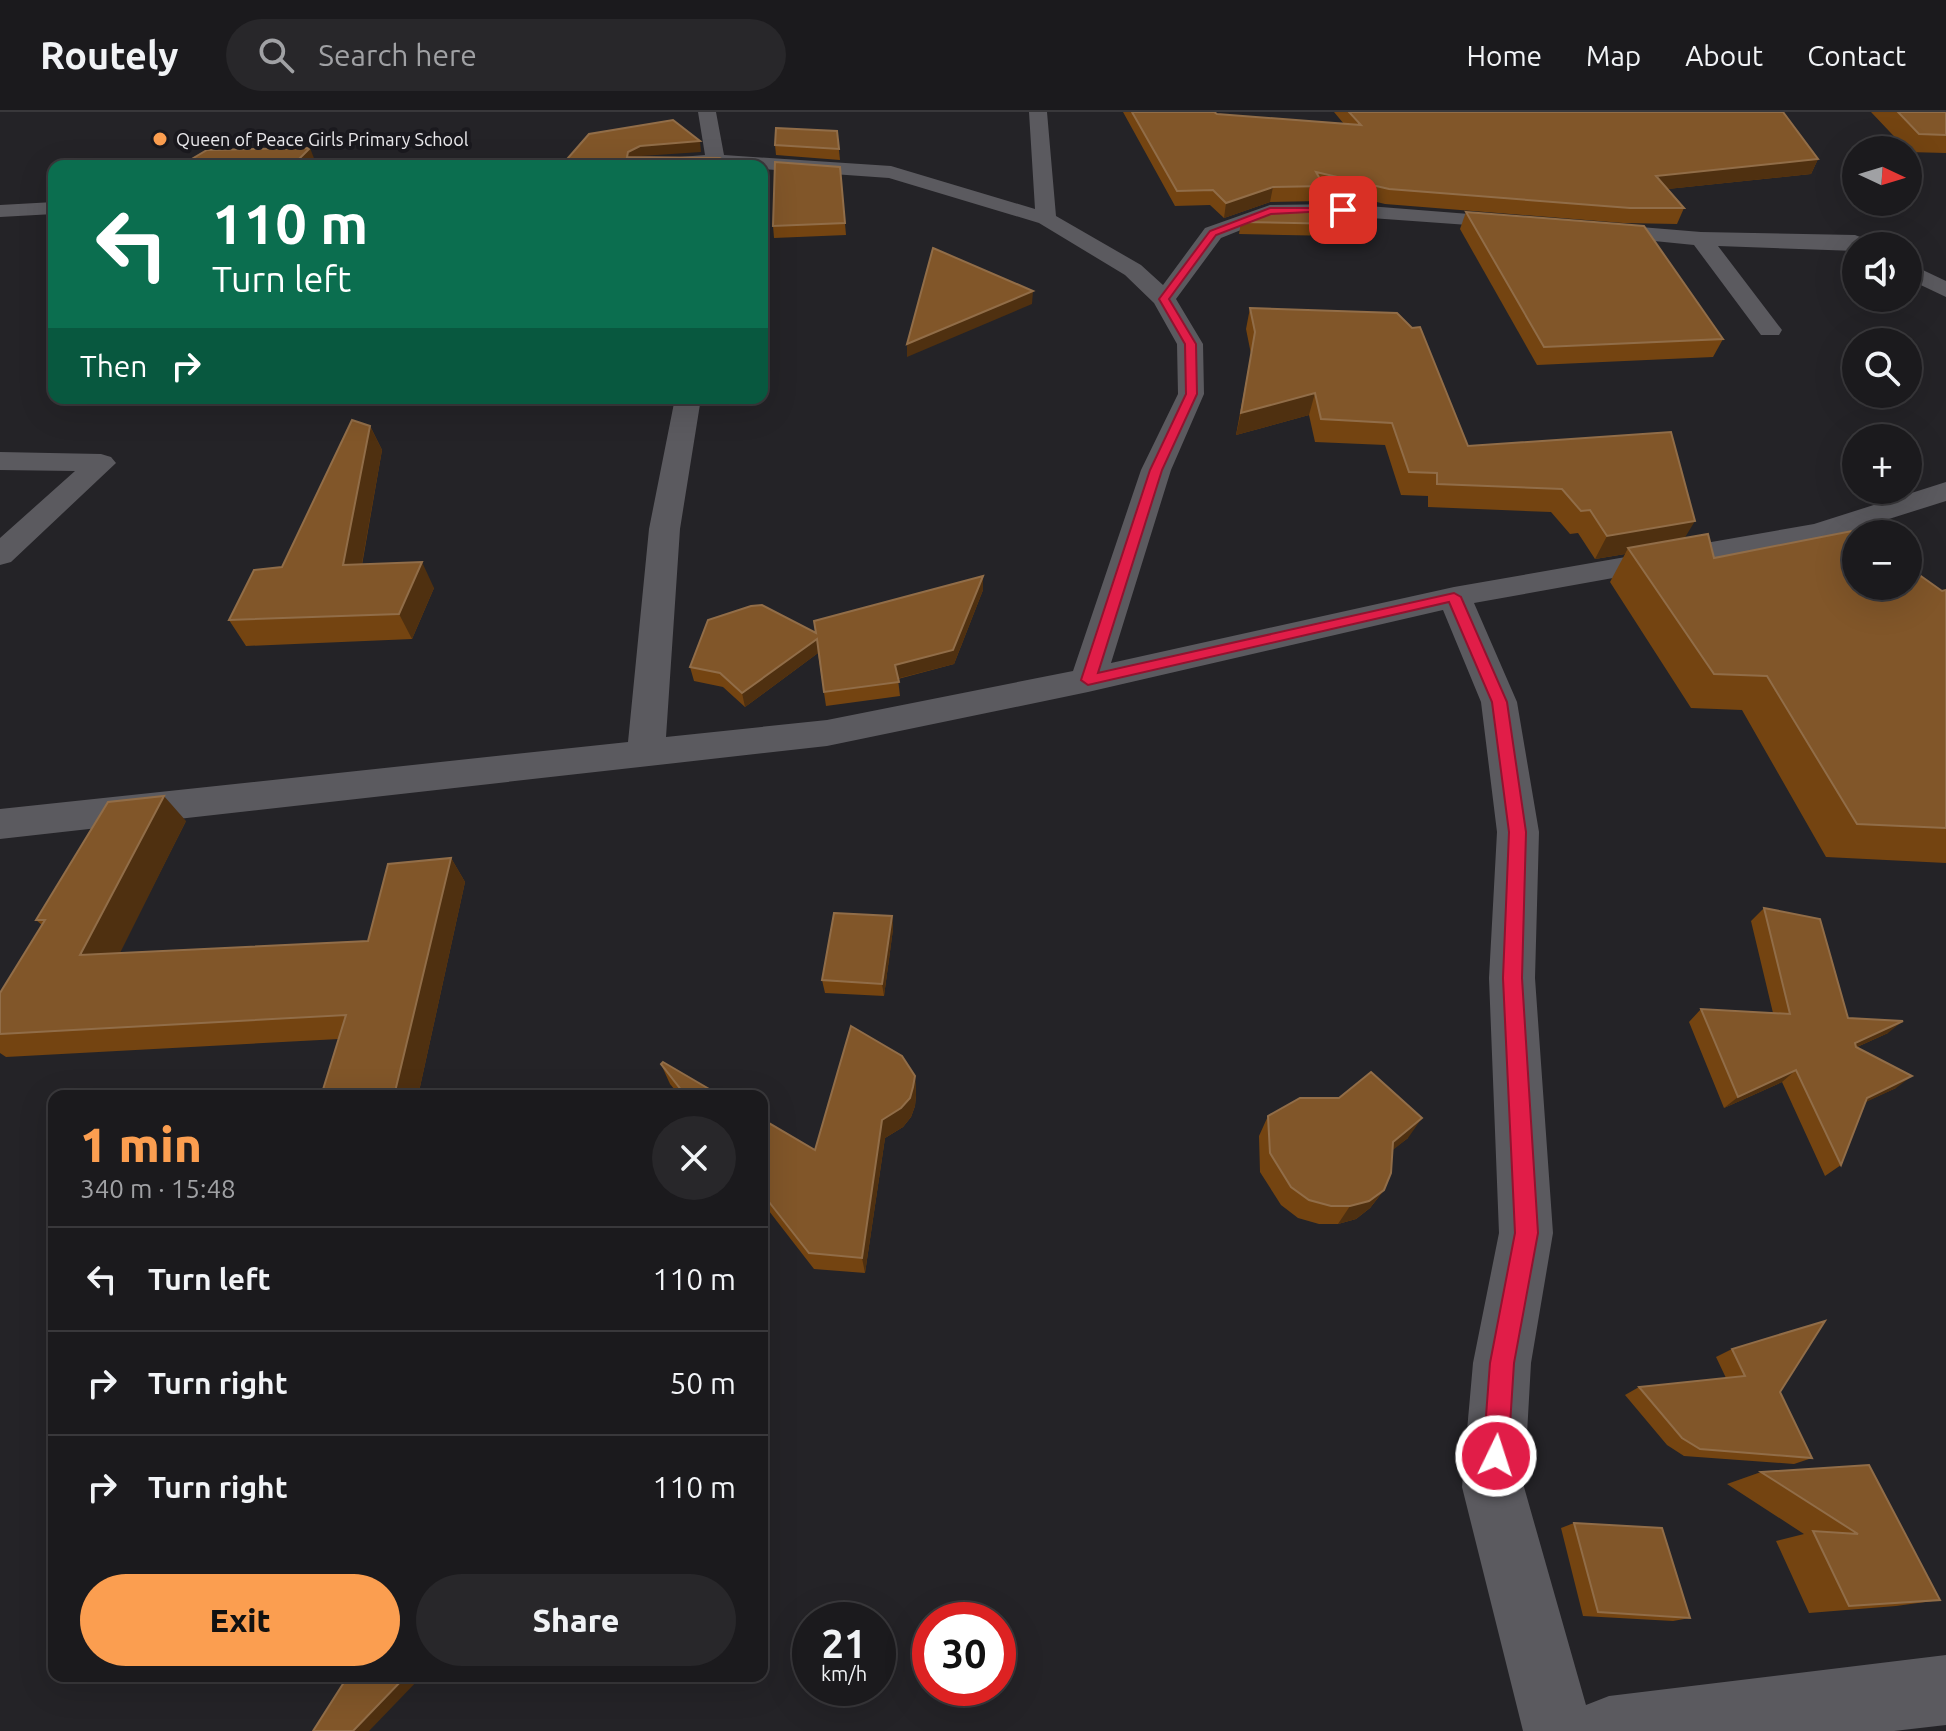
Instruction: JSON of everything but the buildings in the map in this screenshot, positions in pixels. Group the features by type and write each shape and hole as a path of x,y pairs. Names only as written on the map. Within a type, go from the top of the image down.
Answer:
{"street":[{"path":"707,112 715,160"},
{"path":"1038,112 1046,219"},
{"path":"768,166 891,172 1046,219 1133,270 1164,299 1190,344 1191,394 1156,470 1088,680"},
{"path":"0,211 48,208"},
{"path":"1164,299 1213,233 1270,211 1343,210 1543,225"},
{"path":"1575,227 1701,239 1842,242"},
{"path":"1701,239 1770,330"},
{"path":"1922,277 1946,290"},
{"path":"646,752 661,566 687,404"},
{"path":"0,461 101,463 0,555"},
{"path":"0,824 827,733 1088,680 1454,597 1831,541 1946,491"},
{"path":"1454,597 1499,702 1518,832 1512,978 1526,1233 1502,1363 1493,1487 1558,1731"},
{"path":"1609,1731 1946,1690"}],"place":[{"name":"Queen of Peace Girls Primary School","path":"160,139"}],"route":[{"path":"1343,210 1270,211 1213,233 1164,299 1190,344 1191,394 1156,470 1088,680 1454,597 1499,702 1518,832 1512,978 1526,1233 1502,1363 1496,1456"}]}
